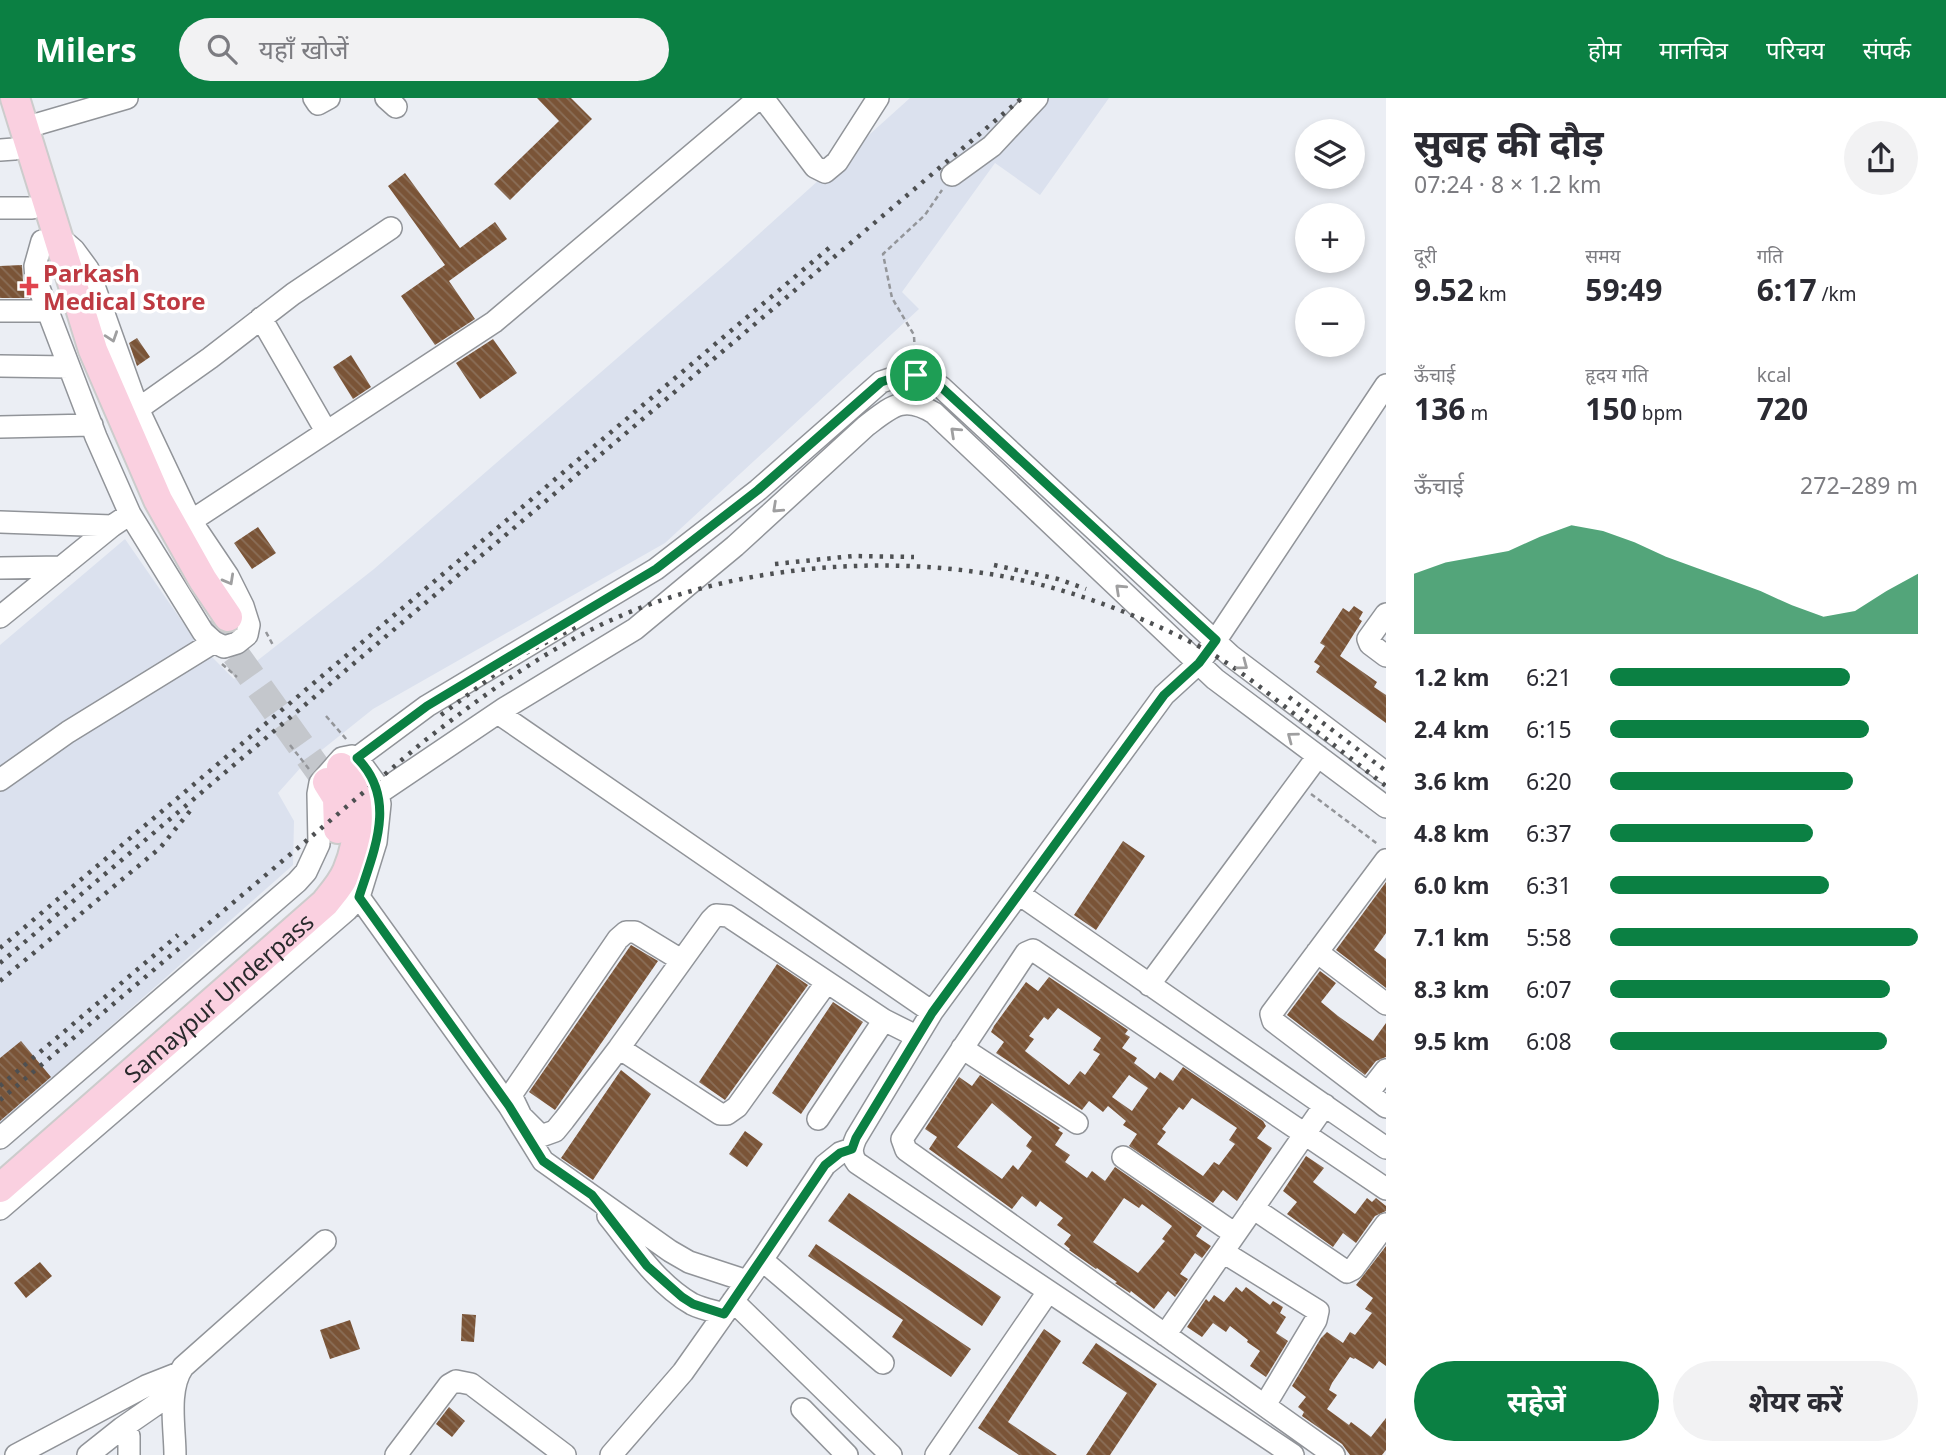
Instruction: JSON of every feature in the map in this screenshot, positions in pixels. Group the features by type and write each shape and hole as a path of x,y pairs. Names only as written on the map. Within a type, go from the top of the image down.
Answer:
{"main road":[{"path":"15,98 17,143 32,208 50,238"},
{"path":"0,105 17,143 93,350 158,500 203,580 217,634"},
{"name":"Samaypur Underpass","path":"0,1162 312,892 326,874 337,844 337,764"},
{"name":"Samaypur Underpass","path":"0,1188 296,930 330,897 348,869 357,821 356,795 352,783 337,764"}],"street":[{"path":"17,143 127,98"},
{"path":"314,98 318,104 329,98"},
{"path":"191,521 494,322 761,98 815,167 825,172 837,162 877,98"},
{"path":"952,175 992,146 1037,98"},
{"path":"0,208 32,208"},
{"path":"138,409 293,294 391,228"},
{"path":"50,238 74,250 88,269 138,409 191,521 228,576 249,625 247,635 237,643 225,647 217,634 203,632 121,520 92,425 35,273 50,238"},
{"path":"0,311 48,311"},
{"path":"261,318 326,432"},
{"path":"0,366 69,367"},
{"path":"337,764 427,706 656,569 758,490 881,382 902,375 916,375 941,387 1231,656 1386,773"},
{"path":"912,403 916,375"},
{"path":"1293,1455 857,1163 852,1149 916,1036 932,1013 1164,695 1199,663 1216,640 1386,385"},
{"path":"379,793 498,713 635,629 736,547 866,426 888,409 898,404 912,403 934,413 1215,679 1386,807"},
{"path":"0,427 92,425"},
{"path":"0,522 121,520"},
{"path":"0,617 121,520"},
{"path":"0,568 62,567"},
{"path":"1386,614 1368,639 1370,644 1386,656"},
{"path":"0,780 217,634"},
{"path":"498,713 932,1013"},
{"path":"0,1139 306,872 319,844 318,786 342,758 352,756 337,764"},
{"path":"1149,985 1318,756"},
{"path":"0,1209 359,897 376,842 379,793 376,784 337,764"},
{"path":"1386,860 1272,1012 1271,1018 1386,1107"},
{"path":"1020,894 1386,1148"},
{"path":"359,897 509,1106 543,1161 670,1251 690,1262 747,1281"},
{"path":"681,960 635,932 622,935 511,1095 522,1116 541,1136 555,1131 619,1048 710,919 716,915 723,914 884,1020 916,1036"},
{"path":"1334,1455 903,1145 904,1134 1026,953 1032,950 1386,1189"},
{"path":"1317,952 1386,1004"},
{"path":"619,1048 720,1114 727,1114 737,1107 827,982"},
{"path":"818,1119 884,1020"},
{"path":"962,1048 1077,1123"},
{"path":"1368,1093 1386,1070"},
{"path":"1165,1335 1325,1105"},
{"path":"611,1455 682,1372 762,1260 825,1165 840,1153 852,1149"},
{"path":"1123,1157 1318,1311 1316,1320 1265,1405"},
{"path":"592,1195 656,1274 693,1304 728,1307 891,1455"},
{"path":"1253,1208 1347,1272 1353,1269 1386,1224"},
{"path":"88,1455 176,1382 325,1241"},
{"path":"762,1260 883,1363"},
{"path":"936,1455 1048,1292"},
{"path":"396,1455 449,1385 456,1381 471,1384 565,1455"},
{"path":"16,1455 129,1394 176,1382"},
{"path":"175,1455 176,1382"},
{"path":"802,1409 847,1455"}],"path":[{"path":"916,375 914,335 892,298 883,254 925,215 952,175"},
{"path":"265,631 274,648"},
{"path":"217,634 237,677"},
{"path":"326,716 337,764"},
{"path":"290,745 337,764"},
{"path":"1297,783 1386,850"}],"shaded area":[{"path":"910,98 1109,98 1040,195 995,163 902,292 919,309 665,543 373,709 303,765 278,793 294,821 293,865 0,1124 0,645 125,539 195,640 234,679 374,569 728,262"}],"building":[{"path":"537,98 571,98 592,119 510,200 494,184 559,121"},
{"path":"405,173 460,248 495,222 507,239 449,281 475,319 435,345 401,296 445,265 388,186"},
{"path":"22,265 23,281 29,298 0,298 0,266"},
{"path":"137,338 150,357 137,366 129,343"},
{"path":"493,339 517,373 480,399 456,363"},
{"path":"351,355 371,387 353,399 333,367"},
{"path":"258,527 276,553 252,569 234,543"},
{"path":"1354,606 1363,612 1359,619 1362,621 1340,656 1377,682 1374,687 1386,695 1386,723 1316,672 1320,666 1314,662 1325,646 1320,643 1343,608 1349,612"},
{"path":"1123,841 1145,856 1096,930 1074,915"},
{"path":"1386,882 1386,933 1374,950 1386,959 1386,988 1336,950"},
{"path":"631,945 658,961 555,1110 529,1092"},
{"path":"777,964 808,985 725,1100 699,1082"},
{"path":"1320,971 1336,983 1321,1002 1338,1016 1373,1041 1386,1023 1386,1057 1376,1061 1365,1075 1287,1015"},
{"path":"1049,977 1128,1030 1125,1034 1130,1037 1122,1048 1137,1058 1134,1063 1155,1079 1160,1072 1173,1081 1183,1067 1263,1121 1266,1126 1257,1138 1272,1148 1237,1201 1223,1190 1213,1203 1129,1146 1137,1134 1123,1125 1126,1121 1108,1106 1103,1112 1089,1101 1082,1110 996,1053 1004,1042 991,1032 994,1026 1026,982 1038,991","holes":["1058,1008 1101,1038 1093,1050 1100,1054 1085,1075 1080,1071 1069,1085 1025,1051 1034,1039 1029,1036 1044,1017 1048,1020","1129,1075 1148,1088 1132,1111 1112,1097","1192,1098 1237,1128 1229,1140 1235,1144 1219,1165 1214,1162 1203,1176 1157,1144 1166,1132 1162,1129 1179,1107 1183,1110"]},
{"path":"833,1002 863,1022 801,1114 772,1093"},
{"path":"21,1041 51,1077 0,1121 0,1058"},
{"path":"621,1070 651,1094 593,1180 561,1158"},
{"path":"980,1075 1060,1128 1058,1130 1063,1133 1055,1145 1070,1155 1065,1162 1087,1178 1092,1171 1105,1181 1115,1167 1202,1227 1196,1236 1211,1246 1202,1258 1195,1253 1180,1274 1188,1279 1175,1297 1168,1291 1154,1309 1069,1250 1064,1244 1071,1235 1057,1225 1063,1218 1040,1201 1036,1207 1022,1196 1012,1209 929,1149 937,1137 925,1129 959,1077 972,1086","holes":["992,1103 1032,1137 1026,1146 1032,1151 1018,1170 1013,1165 1002,1179 957,1147","1124,1198 1139,1208 1142,1204 1172,1226 1162,1239 1165,1241 1138,1273 1093,1242"]},
{"path":"745,1131 763,1144 747,1167 729,1154"},
{"path":"1306,1156 1324,1168 1313,1182 1355,1214 1367,1198 1372,1202 1376,1198 1386,1206 1386,1211 1375,1216 1356,1243 1343,1233 1333,1247 1287,1214 1297,1202 1283,1191"},
{"path":"849,1193 1001,1297 982,1326 828,1221"},
{"path":"816,1244 971,1349 951,1377 892,1337 903,1320 808,1256"},
{"path":"1386,1246 1386,1366 1379,1361 1373,1369 1350,1357 1332,1383 1329,1390 1337,1395 1327,1409 1371,1437 1386,1418 1386,1450 1382,1455 1350,1455 1342,1444 1302,1416 1304,1412 1298,1407 1306,1397 1292,1386 1327,1332 1343,1343 1350,1332 1355,1335 1372,1313 1365,1309 1373,1298 1356,1285"},
{"path":"40,1262 52,1276 26,1298 14,1283"},
{"path":"1236,1287 1242,1292 1246,1287 1270,1305 1273,1301 1283,1307 1280,1313 1286,1317 1276,1333 1288,1341 1266,1377 1250,1366 1260,1351 1230,1326 1226,1332 1213,1323 1202,1337 1187,1327 1206,1299 1209,1302 1214,1295 1224,1302"},
{"path":"462,1314 476,1315 474,1342 461,1341"},
{"path":"350,1320 360,1349 330,1359 320,1330"},
{"path":"1044,1329 1061,1341 1008,1422 1057,1455 1019,1455 978,1428"},
{"path":"1096,1343 1157,1384 1110,1455 1086,1455 1127,1393 1082,1363"},
{"path":"449,1407 465,1421 452,1437 436,1424"}],"tunnel":[{"path":"211,620 327,782"}],"railway":[{"path":"0,963 1022,98"},
{"path":"0,948 829,248"},
{"path":"775,564 853,556 914,557"},
{"path":"994,565 1058,579 1086,589"},
{"path":"0,1100 423,742 489,692 558,648 607,622 698,589 746,578 844,566 943,568 1017,579 1072,593 1151,623 1214,655 1238,670 1386,786"},
{"path":"441,715 518,657 576,627"},
{"path":"1289,697 1386,771"},
{"path":"0,981 160,848 190,811"},
{"path":"0,1086 178,935"}],"place":[{"name":"Parkash Medical Store","path":"29,286"}],"route":[{"path":"902,375 916,375 941,387 1216,640 1199,663 1164,695 916,1036 852,1149 840,1153 825,1165 724,1314 702,1308 682,1297 647,1266 592,1195 543,1161 509,1106 359,897 376,842 380,804 376,784 357,758 427,706 656,569 758,490 881,382 902,375"}]}
